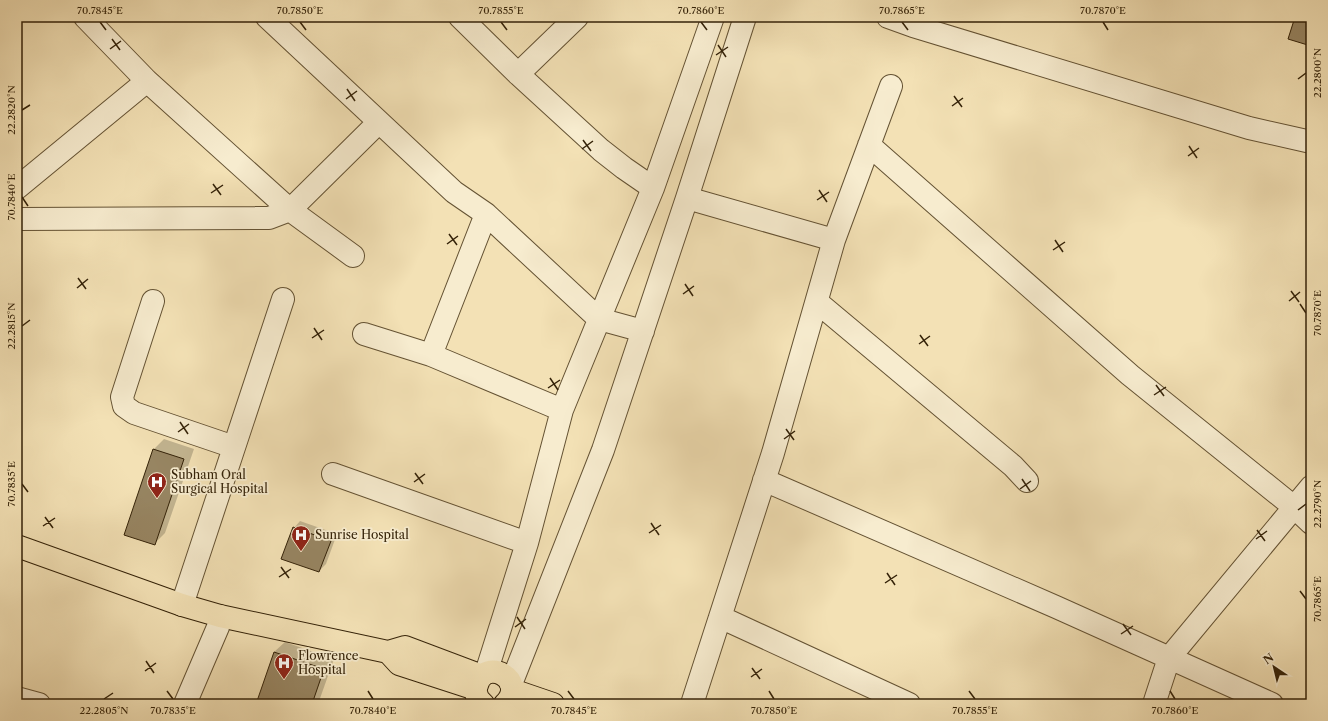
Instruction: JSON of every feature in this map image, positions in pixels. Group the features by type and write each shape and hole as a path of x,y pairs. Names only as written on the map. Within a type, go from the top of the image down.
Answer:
{"main road":[{"path":"17,546 182,605 220,616 388,652 399,664 480,691 493,671 498,672 508,678 510,692 553,704"}],"street":[{"path":"85,17 147,81 290,210 353,256"},
{"path":"267,17 454,192 486,214 599,319 643,331"},
{"path":"460,17 518,74 601,150 653,188"},
{"path":"518,74 577,17"},
{"path":"480,691 527,543 562,410 653,188 713,17"},
{"path":"510,692 603,450 687,198 745,17"},
{"path":"888,17 915,22 1249,128 1311,142"},
{"path":"17,188 147,81"},
{"path":"692,704 764,480 834,240 891,86"},
{"path":"17,219 270,218 290,210 379,122"},
{"path":"869,145 1130,375 1294,507 1311,523"},
{"path":"687,198 834,240"},
{"path":"431,355 486,214"},
{"path":"182,605 283,299"},
{"path":"153,300 122,397 124,406 134,413 234,446"},
{"path":"816,302 1007,461 1027,481"},
{"path":"364,334 431,355 562,410"},
{"path":"333,474 527,543"},
{"path":"764,480 1056,607 1272,704"},
{"path":"1154,704 1169,658 1311,486"},
{"path":"185,704 218,627 220,616"},
{"path":"720,617 909,704"},
{"path":"17,698 39,704"}],"building":[{"path":"1295,17 1311,17 1311,46 1288,39"},
{"path":"153,449 184,459 155,545 124,535"},
{"path":"293,527 331,541 319,572 281,559"},
{"path":"274,652 324,669 312,704 256,704"}],"place":[{"name":"Subham Oral Surgical Hospital","path":"157,499"},
{"name":"Sunrise Hospital","path":"301,552"},
{"name":"Flowrence Hospital","path":"284,680"}]}
